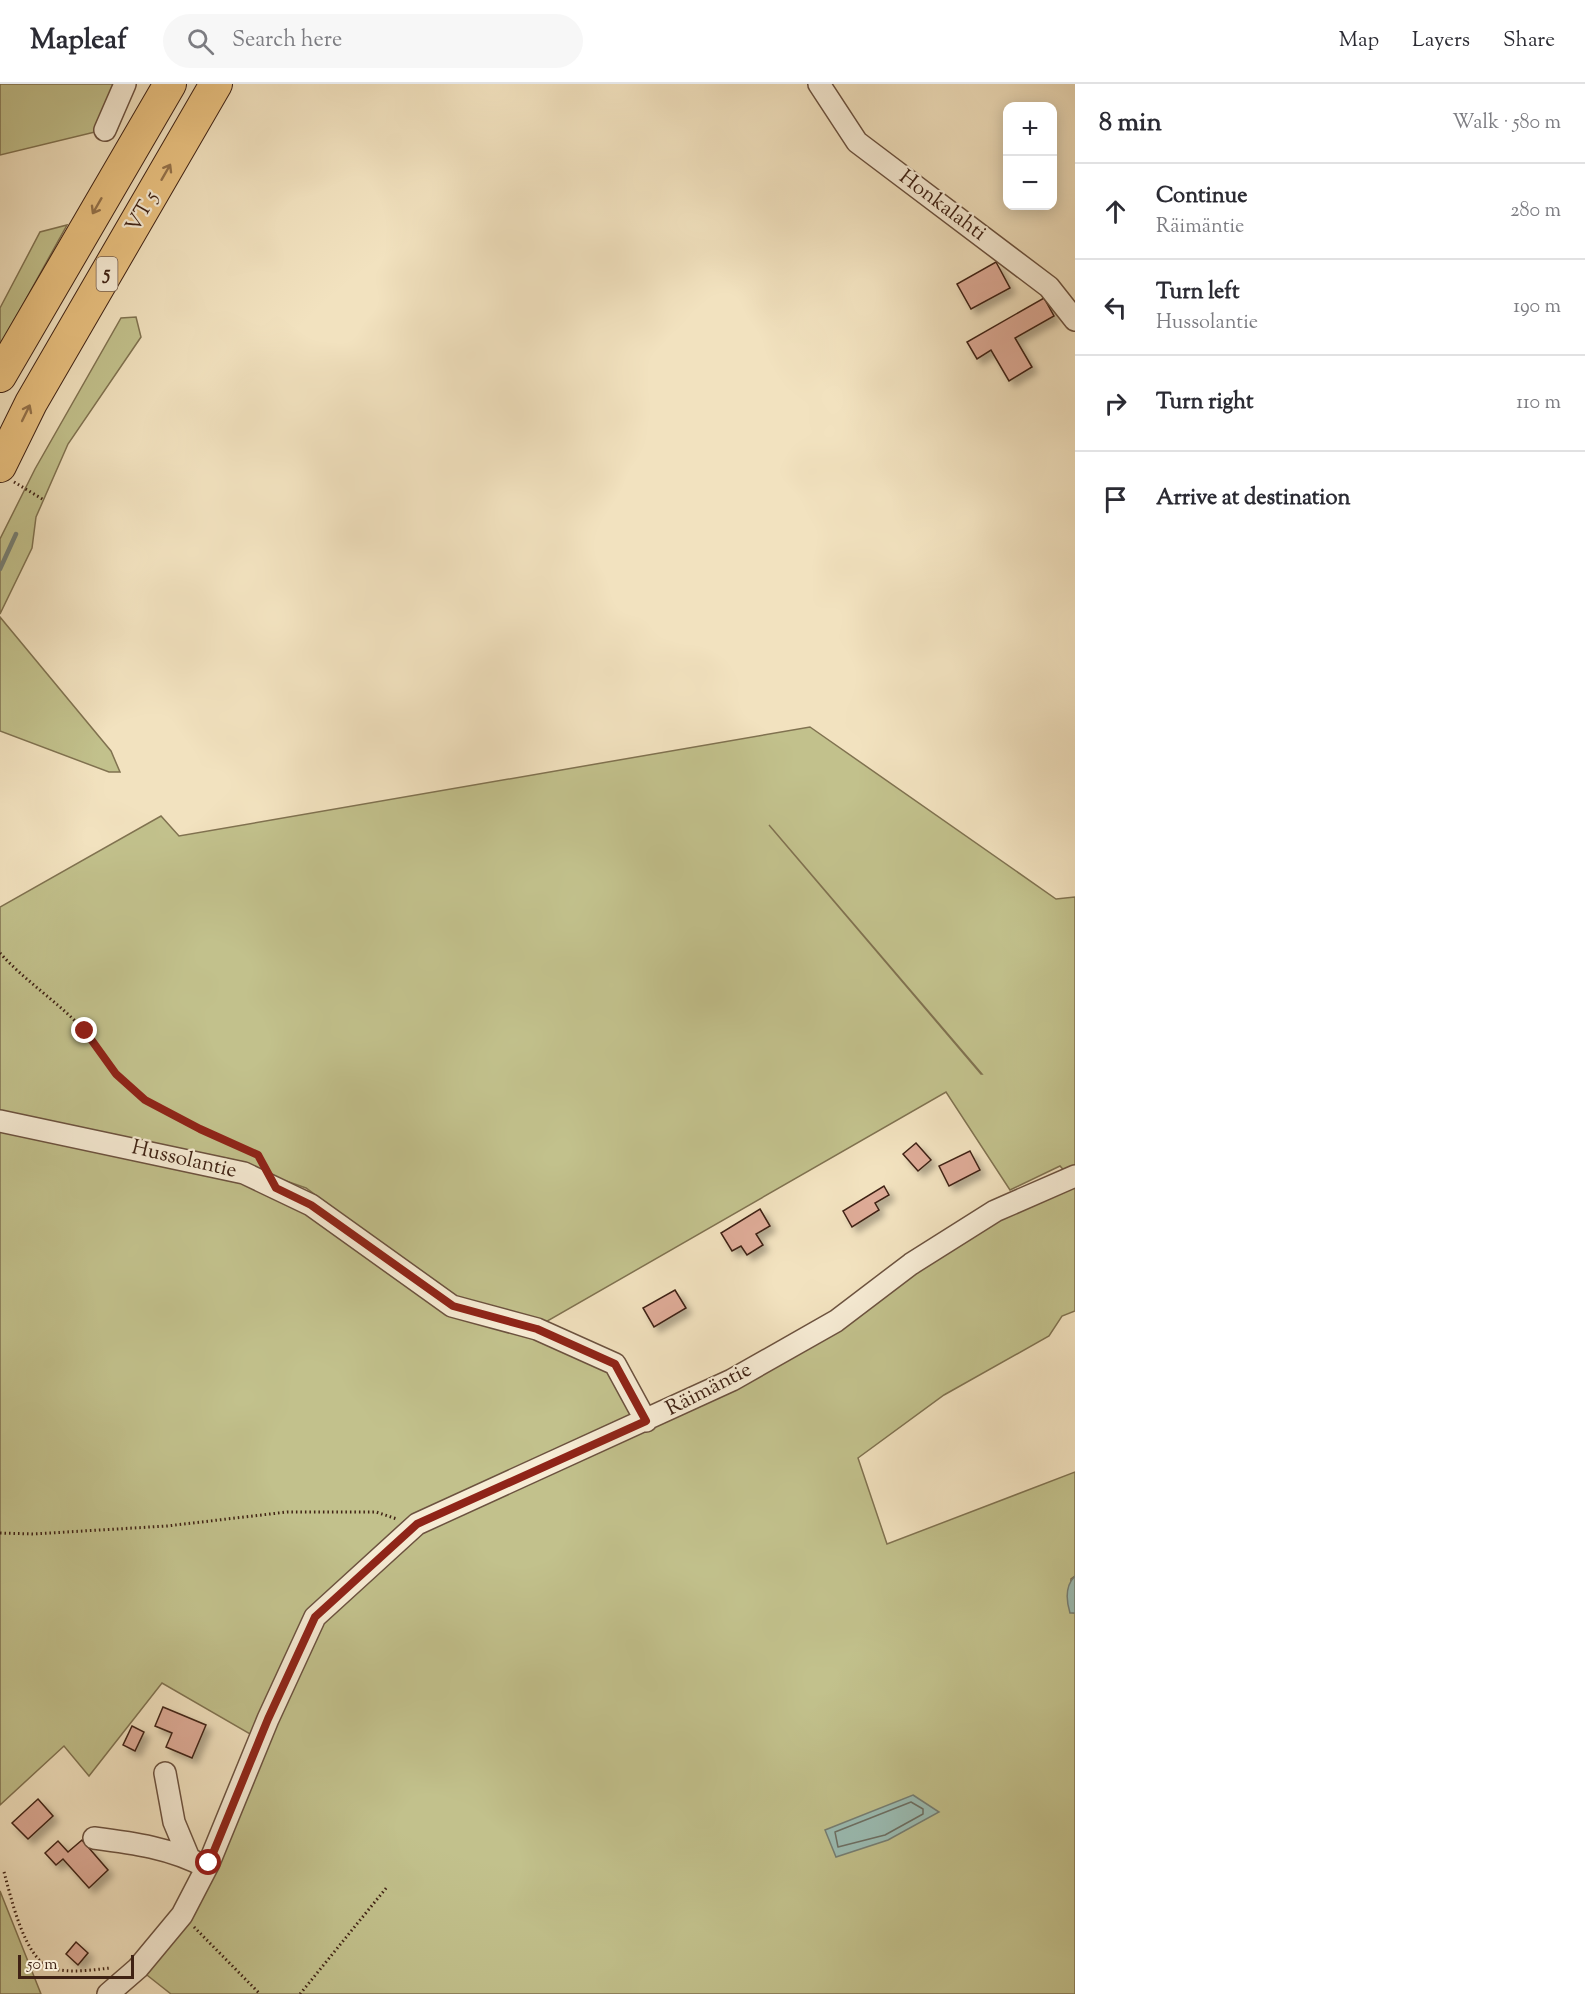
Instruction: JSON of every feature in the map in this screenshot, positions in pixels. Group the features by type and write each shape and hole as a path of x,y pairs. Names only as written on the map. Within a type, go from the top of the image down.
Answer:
{"highway":[{"name":"VT 5","path":"0,376 170,84"},
{"name":"VT 5","path":"5,473 31,403 216,84"}],"street":[{"path":"105,130 125,84"},
{"name":"Honkalahti","path":"819,84 857,142 1049,287 1075,320"},
{"name":"Hussolantie","path":"0,1121 244,1173 311,1205 453,1306 537,1329 615,1364 646,1421"},
{"name":"Räimäntie","path":"108,1994 138,1968 182,1915 198,1862 315,1617 417,1524 732,1380 836,1321 911,1264 995,1211 1075,1176"},
{"path":"165,1773 174,1822 198,1862"},
{"path":"94,1838 141,1844 198,1862"}],"path":[{"path":"5,473 44,500"},
{"path":"0,953 13,968 85,1031 116,1074 145,1100 200,1129 258,1155 276,1188"},
{"path":"0,1533 33,1534 167,1526 287,1512 346,1511 376,1512 400,1520 409,1531"},
{"path":"4,1872 13,1905 36,1958 51,1969 71,1971 114,1968 125,1980"},
{"path":"300,1994 387,1887"},
{"path":"182,1915 260,1994"}],"shaded area":[{"path":"0,84 136,84 116,132 99,131 0,155"},
{"path":"67,225 0,346 0,308 40,232"},
{"path":"136,317 141,337 68,444 36,517 32,548 0,614 0,539 35,469 121,318"},
{"path":"0,617 111,751 120,772 109,772 0,731"},
{"path":"810,727 1056,899 1075,897 1075,1311 1062,1316 1049,1336 944,1395 858,1458 887,1544 1075,1472 1075,1576 1071,1579 1070,1612 1075,1613 1075,1994 171,1994 138,1968 182,1915 259,1739 162,1683 89,1776 64,1746 0,1805 0,1123 244,1173 452,1306 615,1364 646,1421 1070,1177 1060,1166 1010,1190 946,1092 544,1323 458,1300 306,1188 246,1167 0,1115 0,907 161,816 179,836","holes":["769,825 982,1074 981,1074"]},
{"path":"0,1891 41,1994 0,1994"}],"water":[{"path":"1075,1576 1075,1613 1070,1613 1067,1593 1069,1584"},
{"path":"913,1795 939,1812 888,1840 836,1857 825,1830"}],"building":[{"path":"996,262 1010,288 971,309 957,284"},
{"path":"1044,298 1054,316 1015,338 1032,367 1009,381 991,350 977,359 967,342"},
{"path":"916,1143 931,1160 918,1171 903,1154"},
{"path":"970,1151 980,1170 949,1186 939,1166"},
{"path":"884,1186 889,1195 875,1203 879,1210 852,1227 843,1211"},
{"path":"760,1209 770,1226 756,1234 763,1245 747,1255 741,1246 732,1251 721,1233"},
{"path":"675,1290 686,1308 654,1327 643,1308"},
{"path":"163,1707 206,1725 192,1758 166,1747 172,1733 155,1726"},
{"path":"132,1726 144,1732 135,1751 123,1745"},
{"path":"38,1799 53,1816 28,1839 12,1823"},
{"path":"82,1840 108,1870 89,1888 63,1859 56,1865 45,1853 58,1841 68,1852"},
{"path":"76,1942 88,1953 78,1965 66,1954"}],"waterway":[{"path":"0,569 16,534"}],"route":[{"path":"85,1031 116,1074 145,1100 200,1129 258,1155 276,1188 311,1205 453,1306 537,1329 615,1364 646,1421 417,1524 315,1617 268,1719 209,1863"}]}
